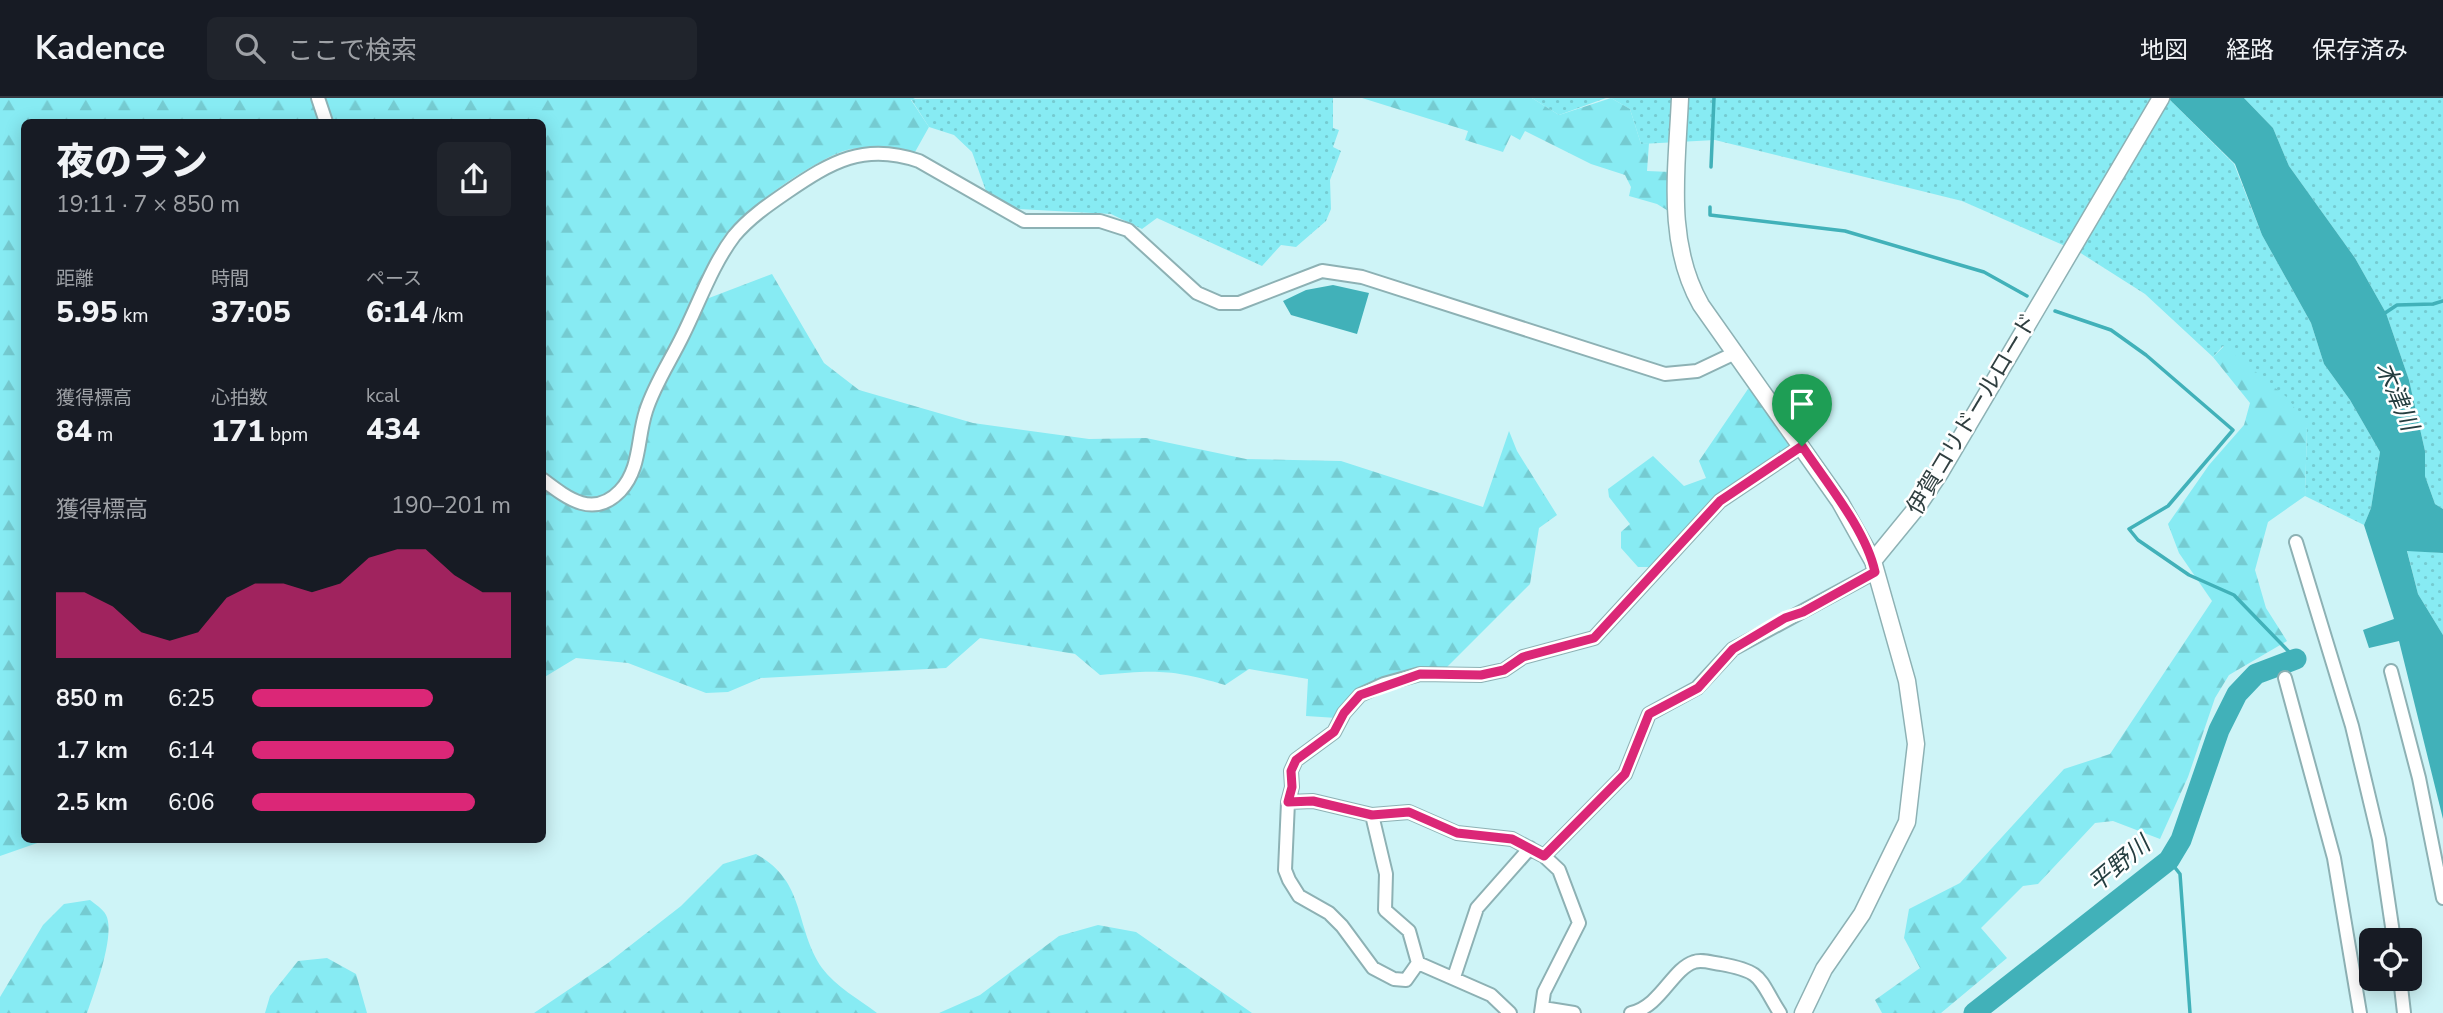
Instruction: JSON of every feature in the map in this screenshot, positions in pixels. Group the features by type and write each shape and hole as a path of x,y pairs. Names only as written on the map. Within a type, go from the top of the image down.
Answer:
{"street":[{"path":"318,98 325,119"},
{"path":"1680,98 1676,198 1678,247 1687,280 1701,305 1840,502 1874,566 1908,681 1916,744 1907,822 1862,914 1824,969 1802,1013"},
{"name":"伊賀コリドールロード","path":"1874,566 1940,473 2161,98"},
{"path":"546,482 585,506 600,505 620,491 636,463 649,402 733,238 754,216 829,164 860,155 902,156 919,161 1024,220 1100,221 1128,230 1197,293 1220,303 1239,303 1308,275 1334,271 1362,277 1665,374 1697,371 1735,353"},
{"path":"1418,963 1406,980 1394,979 1378,972 1329,913 1299,896 1285,870 1291,771 1296,760 1334,732 1344,713 1360,695 1420,674 1481,675 1504,670 1523,657 1594,638 1720,501 1802,446"},
{"path":"2296,541 2352,726 2379,839 2392,928"},
{"path":"1544,856 1625,774 1649,714 1698,688 1733,649 1785,618 1803,612 1874,566"},
{"path":"2390,671 2419,778 2443,898"},
{"path":"2285,678 2334,858 2360,1013"},
{"path":"1288,802 1313,801 1372,815 1409,812 1457,833 1512,839 1544,856 1559,870 1579,923 1544,992 1542,1010 1574,1013"},
{"path":"1372,815 1386,874 1385,910 1409,931 1418,963"},
{"path":"1454,977 1477,908 1530,848"},
{"path":"1631,1013 1657,999 1687,966 1699,961 1752,971 1763,983 1780,1013"},
{"path":"1418,963 1491,995 1510,1013"},
{"path":"2401,991 2404,1013"}],"green space":[{"path":"0,98 915,98 911,100 929,127 915,152 875,148 851,149 837,153 801,173 763,200 732,227 719,244 697,292 709,298 772,274 824,363 859,390 973,423 1089,439 1146,438 1246,459 1341,461 1483,507 1509,431 1517,451 1557,515 1539,528 1530,584 1447,667 1419,670 1382,682 1337,718 1306,716 1308,679 1249,669 1225,685 1163,672 1100,675 1075,654 980,638 946,668 761,678 728,692 706,693 628,663 576,658 546,676 546,119 21,119 21,843 37,843 0,856"},
{"path":"1333,98 1333,128 1339,130 1333,147 1341,151 1330,180 1331,209 1326,221 1296,247 1281,245 1262,266 1157,218 1142,229 1111,214 1018,209 986,191 972,152 954,135 929,127 911,99"},
{"path":"1362,98 1532,98 1559,115 1611,98 1630,109 1641,144 1649,143 1647,171 1671,172 1670,212 1657,204 1629,196 1631,187 1625,175 1591,164 1525,131 1520,140 1511,135 1503,152 1465,140 1468,131"},
{"path":"1532,98 1606,98 1559,115"},
{"path":"1611,98 2168,98 2234,164 2262,235 2311,323 2324,364 2350,400 2380,452 2371,508 2364,525 2305,496 2307,429 2223,346 2213,357 2145,294 2079,252 1962,201 1715,140 1641,144 1630,109"},
{"path":"2244,98 2443,98 2443,509 2435,504 2425,476 2425,451 2409,380 2386,313 2355,258 2289,166 2273,128"},
{"path":"2224,346 2289,399 2307,429 2305,496 2268,522 2255,570 2266,608 2287,641 2229,675 2215,698 2188,777 2160,839 2113,821 2095,823 2038,884 2023,886 1981,928 2007,958 1941,1013 1882,1013 1875,1000 1920,968 1904,938 1909,909 1960,883 2064,769 2110,754 2212,601 2179,553 2168,524 2209,465 2244,425 2250,403 2213,357"},
{"path":"1748,389 1756,390 1794,442 1791,450 1762,467 1655,567 1638,567 1621,548 1621,532 1630,524 1609,497 1608,489 1653,456 1684,486 1706,478 1699,461"},
{"path":"2407,550 2443,553 2443,635 2418,594"},
{"path":"756,854 784,878 798,906 813,952 827,975 877,1013 534,1013 608,963 681,906 723,864"},
{"path":"90,900 106,915 108,936 103,964 87,1013 0,1013 0,997 43,925 64,904"},
{"path":"1098,925 1136,932 1252,1013 939,1013 980,995 1059,936"},
{"path":"327,958 356,974 367,1013 265,1013 270,996 298,961"}],"water":[{"name":"木津川","path":"2168,98 2244,98 2273,128 2289,166 2355,258 2386,313 2409,380 2425,451 2425,476 2435,504 2443,509 2443,553 2407,551 2418,594 2443,635 2443,819 2399,641 2369,648 2363,630 2394,619 2364,525 2371,508 2380,452 2350,400 2324,364 2311,323 2262,235 2235,164"},
{"path":"1333,285 1369,293 1357,334 1291,315 1283,301 1306,290"}],"waterway":[{"path":"1711,167 1714,98"},
{"path":"1710,207 1710,215 1845,231 1984,272 2027,296"},
{"path":"2382,315 2397,305 2433,304 2443,301"},
{"path":"2055,311 2111,330 2146,355 2233,430 2168,506 2129,529 2138,540 2189,575 2234,595 2296,659"},
{"name":"平野川","path":"1974,1013 2169,860 2181,840 2219,730 2237,694 2256,674 2296,659"},
{"path":"2169,860 2180,874 2190,1013"}],"route":[{"path":"1802,446 1840,502 1873,561 1875,572 1843,587 1803,612 1785,618 1733,649 1709,679 1698,688 1649,714 1634,758 1625,774 1544,856 1512,839 1457,833 1409,812 1372,815 1313,801 1288,802 1292,787 1291,771 1296,760 1334,732 1344,713 1360,695 1384,684 1420,674 1481,675 1504,670 1523,657 1594,638 1720,501 1802,446"}]}
